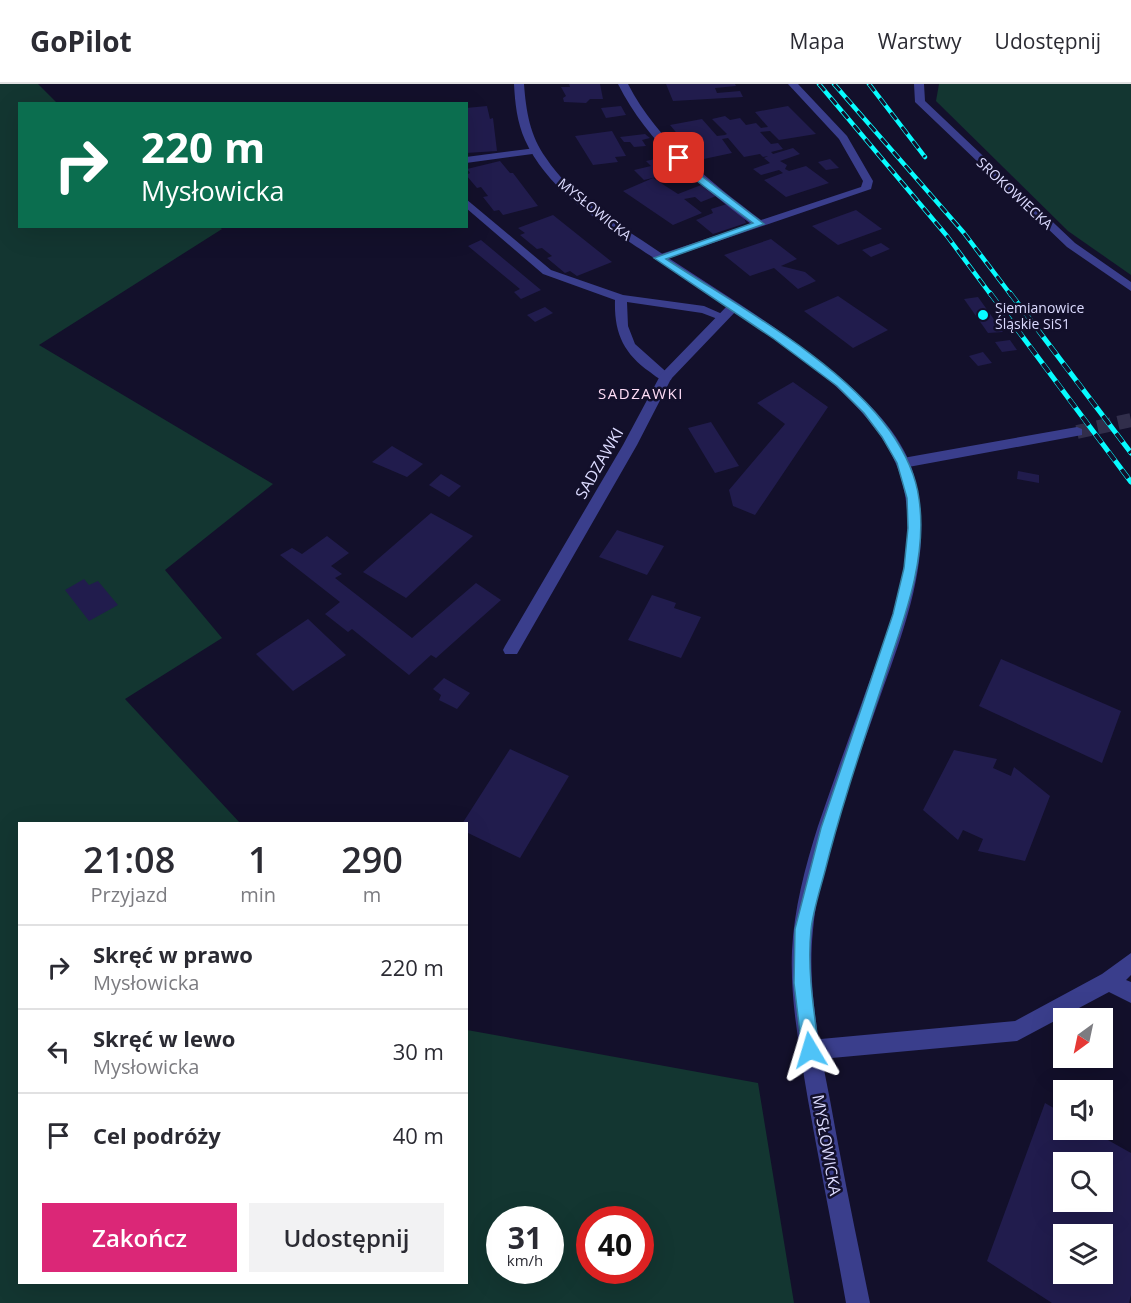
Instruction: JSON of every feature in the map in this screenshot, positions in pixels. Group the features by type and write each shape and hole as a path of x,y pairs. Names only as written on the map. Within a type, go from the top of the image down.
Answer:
{"street":[{"name":"MYSŁOWICKA","path":"519,84 524,121 536,151 566,188 600,217 659,258 728,312 841,384 868,410 887,435 903,463 913,498 914,528 910,568 899,614 828,828 803,929 802,983 810,1050 858,1303"},
{"path":"623,84 639,112 692,173 759,224"},
{"path":"659,258 866,189 868,180 843,138 793,84"},
{"name":"SROKOWIECKA","path":"919,84 921,102 944,126 1071,245 1131,287"},
{"path":"468,160 536,151"},
{"path":"468,204 547,272 621,298 728,312"},
{"path":"621,298 620,323 624,337 646,364 666,377"},
{"name":"SADZAWKI","path":"511,650 624,456 666,377 728,312"},
{"path":"903,463 1077,432"},
{"path":"810,1050 1017,1031 1108,981 1131,963"},
{"path":"1108,981 1131,993"}],"green space":[{"path":"0,84 38,84 56,102 18,102 18,228 222,229 39,345 273,484 165,570 222,638 125,699 239,822 18,822 18,1284 468,1284 468,1030 758,1083 794,1303 0,1303"},
{"path":"939,84 1131,84 1131,275 1068,231 936,101"}],"building":[{"path":"569,84 600,84 603,99 590,99 586,103 564,102 563,98 566,96 561,87 570,87"},
{"path":"666,84 735,84 736,86 715,88 717,93 740,91 743,97 673,101"},
{"path":"487,106 490,119 493,118 497,151 468,153 468,108"},
{"path":"621,106 626,115 606,118 601,108"},
{"path":"788,106 816,134 779,140 770,131 760,132 771,144 778,143 783,149 771,152 773,154 793,148 800,154 780,161 787,165 785,169 789,171 806,166 829,183 786,197 764,180 783,173 779,170 761,175 753,169 770,163 764,158 768,156 763,157 760,154 744,157 728,138 722,139 732,153 699,160 670,125 702,119 717,136 725,135 727,134 712,119 725,116 730,120 740,118 746,125 756,123 761,128 768,127 755,112"},
{"path":"612,131 626,156 615,157 618,162 593,165 575,136"},
{"path":"645,134 650,138 642,140 646,146 634,147 620,137"},
{"path":"665,157 682,171 644,180 634,170 651,166 646,161"},
{"path":"830,159 839,168 826,170 818,162"},
{"path":"500,161 510,173 513,173 538,206 503,215 499,210 494,211 483,197 488,196 481,187 477,188 468,177 470,173 468,169"},
{"path":"653,178 678,194 701,185 716,196 701,202 695,197 684,199 702,213 673,225 623,191"},
{"path":"727,204 744,218 746,223 713,234 696,220 713,213 711,209"},
{"path":"856,210 882,229 838,245 812,226"},
{"path":"553,215 612,262 577,276 570,271 565,273 547,258 552,256 542,248 537,249 520,235 525,233 518,228"},
{"path":"771,239 797,259 781,266 805,272 816,281 798,289 774,268 750,276 724,255"},
{"path":"481,240 541,290 521,299 514,292 520,289 468,246"},
{"path":"881,243 890,249 871,257 862,250"},
{"path":"838,296 888,330 853,348 804,311"},
{"name":"Siemianowice Śląskie SiS1","path":"978,297 1003,332 988,333 964,299"},
{"path":"545,307 553,313 535,322 527,315"},
{"path":"1010,340 1017,350 1002,352 995,342"},
{"path":"983,352 992,363 978,366 969,356"},
{"path":"793,382 828,407 755,515 733,506 729,490 785,424 757,403"},
{"path":"711,422 739,466 715,473 688,428"},
{"path":"392,446 423,464 407,477 372,462"},
{"path":"1018,471 1039,475 1039,483 1017,479"},
{"path":"441,474 461,486 449,497 429,485"},
{"path":"431,513 473,536 406,598 363,572"},
{"path":"617,530 664,546 647,575 599,557"},
{"path":"327,536 349,553 331,566 342,574 335,578 412,638 476,583 501,600 436,658 431,655 409,675 352,629 348,632 325,614 340,602 280,555 292,548 302,554"},
{"path":"84,579 89,585 98,581 118,605 89,621 65,590"},
{"path":"652,595 676,603 674,608 701,617 681,658 628,640"},
{"path":"308,619 346,655 293,691 256,654"},
{"path":"1001,659 1121,711 1102,763 979,706"},
{"path":"444,678 470,693 457,709 439,700 441,695 433,689"},
{"path":"510,749 569,776 520,858 468,833 468,822 463,822"},
{"path":"954,750 997,759 993,768 1011,776 1014,767 1050,796 1025,861 978,851 983,839 963,830 958,840 923,810"},
{"path":"1045,1103 1053,1108 1053,1140 1108,1140 1131,1153 1131,1295 1129,1303 1052,1303 987,1261"}],"tunnel":[{"path":"1077,432 1131,420"}],"railway":[{"path":"819,84 947,236 991,295"},
{"path":"834,84 964,233 1011,295"},
{"path":"869,84 925,157"},
{"path":"990,293 1131,482"},
{"path":"1010,293 1131,453"}],"place":[{"name":"Siemianowice Śląskie SiS1","path":"983,315"}],"district":[{"name":"SADZAWKI","path":"641,393"}],"route":[{"path":"679,158 692,173 759,224 659,258 778,337 841,384 868,410 887,435 903,463 913,498 914,528 910,568 899,614 828,828 813,880 803,929 802,983 810,1050"}]}
